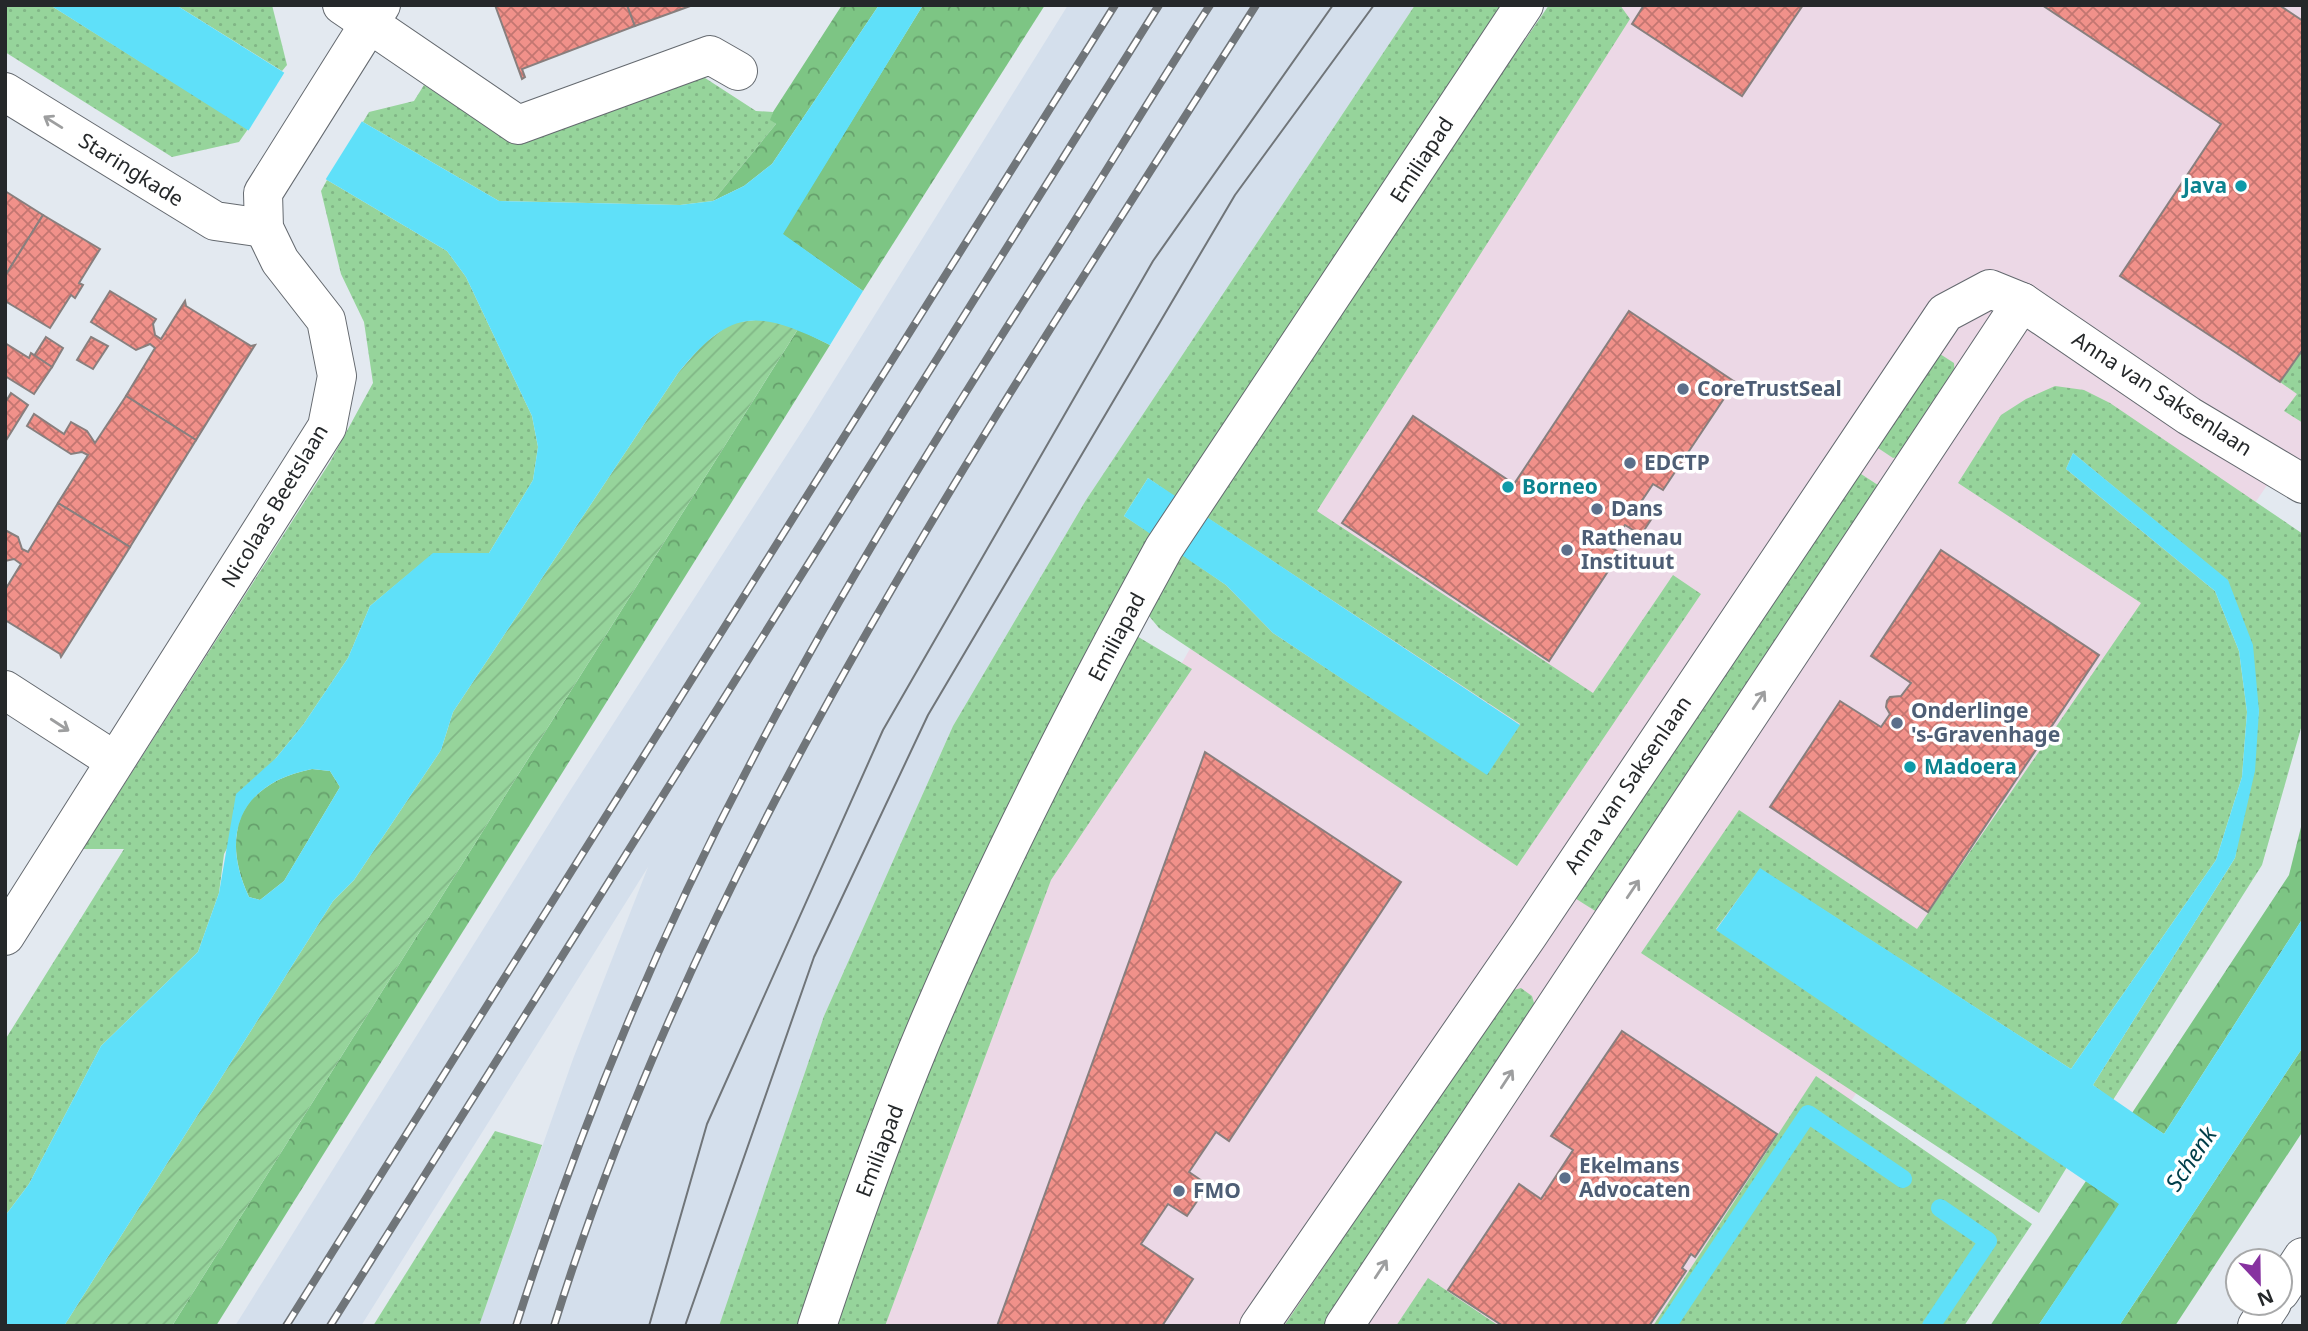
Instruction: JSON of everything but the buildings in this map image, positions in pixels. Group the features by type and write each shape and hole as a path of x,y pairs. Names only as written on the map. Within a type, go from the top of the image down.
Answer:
{"street":[{"name":"Emiliapad","path":"817,1326 842,1250 932,1014 1003,859 1164,548 1524,5"},
{"name":"Nicolaas Beetslaan","path":"5,936 327,426 337,376 326,320 280,261 264,228 263,193 330,87 364,11 518,125 710,54 738,71"},
{"name":"Staringkade","path":"5,92 215,221 264,228"},
{"name":"Anna van Saksenlaan","path":"1259,1326 1529,934 1945,313 1990,289 2022,302 2189,416 2303,484"},
{"path":"1344,1326 2022,302"},
{"path":"5,690 115,761"}],"shaded area":[{"path":"1068,5 1415,5 1086,500 953,726 824,1016 719,1326 479,1326 573,1059 648,867 361,1326 235,1326 564,800 808,422"},
{"path":"1554,5 2303,5 2303,467 2282,463 1699,1326 867,1326 1037,879 1183,661"}],"green space":[{"path":"5,5 50,5 248,129 239,142 172,157 5,52"},
{"path":"176,5 272,5 287,65 282,71"},
{"path":"842,5 879,5 772,164 744,186 713,201 776,124 770,120 773,112"},
{"path":"923,5 1045,5 863,291 782,234"},
{"path":"1415,5 1507,5 1178,499 1148,478 1124,516 1155,536 807,1326 719,1326 824,1016 953,726 1086,500"},
{"path":"1549,5 1620,5 1630,19 1317,511 1593,693 1673,575 1701,594 1517,866 1159,628 1149,616 1151,593 1180,553 1226,585 1273,633 1487,774 1520,724 1200,513"},
{"path":"702,76 756,111 773,112 771,120 776,124 713,201 680,205 499,201 363,122 369,112 414,101 424,85 493,130"},
{"path":"327,180 447,251 466,277 532,416 538,447 533,480 489,553 433,554 370,606 348,658 303,725 276,758 224,854 219,893 198,952 101,1046 29,1184 5,1216 5,1040 124,849 83,849 330,462 373,383 364,322 341,274 321,191"},
{"path":"764,319 798,329 172,1326 64,1326 333,901 354,880 441,750 453,712 678,373 702,345 731,323"},
{"path":"798,329 830,345 216,1326 172,1326"},
{"path":"2303,349 2303,423 2284,411 2297,394 2280,382"},
{"path":"1940,354 1954,363 1955,380 1905,455 1893,458 1875,446"},
{"path":"2055,386 2084,390 2110,403 2303,534 2303,721 2262,865 2113,1100 2093,1085 2235,858 2259,711 2228,581 2073,453 2066,469 2215,591 2239,651 2247,712 2242,777 2216,860 2071,1069 1760,869 1716,929 2067,1167 2039,1213 1641,953 1739,810 1917,929 2141,603 1958,483 2001,415 2026,399"},
{"path":"1855,470 1884,489 1600,914 1570,895"},
{"path":"1135,635 1192,669 1051,880 885,1326 832,1326 927,1064 1011,874"},
{"path":"312,769 330,771 340,787 284,881 260,900 249,897 240,874 236,852 237,832 243,814 253,799 268,786 288,776"},
{"path":"2303,819 2303,918 2164,1134 2132,1113 2289,875"},
{"path":"1521,988 1532,996 1536,1010 1326,1326 1284,1326 1510,991"},
{"path":"2303,1047 2303,1131 2227,1247 2224,1247 2224,1251 2175,1326 2119,1326"},
{"path":"1816,1076 2032,1224 1964,1326 1653,1326"},
{"path":"495,1131 542,1145 479,1326 373,1326"},
{"path":"2086,1181 2120,1204 2038,1326 1990,1326"},
{"path":"1428,1278 1499,1326 1396,1326"}],"water":[{"path":"50,5 176,5 363,122 499,201 680,205 713,201 744,186 772,164 879,5 923,5 783,234 863,291 830,345 782,325 746,321 730,326 714,336 678,373 453,712 441,750 354,880 333,901 64,1326 5,1326 5,1216 29,1184 101,1046 198,952 219,893 236,794 276,758 303,725 348,658 370,606 433,553 489,553 533,480 538,447 532,416 466,277 447,251 327,180","holes":["312,769 330,771 340,787 284,881 260,900 249,897 240,874 236,852 237,832 243,814 253,799 268,786 288,776"]},
{"name":"Schenk","path":"2073,453 2228,580 2253,645 2259,711 2255,771 2235,858 2093,1085 2164,1134 2303,918 2303,1047 2119,1326 2038,1326 2119,1204 1716,930 1760,868 2071,1069 2216,860 2242,777 2247,712 2239,651 2215,591 2066,469"},
{"path":"1148,478 1520,725 1487,775 1273,633 1226,585 1124,516"}],"pier":[{"path":"286,70 364,118 324,182 247,133"}],"waterway":[{"path":"1667,1326 1808,1114 1903,1179"},
{"path":"1931,1326 1988,1241 1940,1208"}],"tram line":[{"path":"649,1326 707,1124 883,730 1153,261 1333,5"},
{"path":"685,1326 814,957 928,715 1235,195 1374,5"}],"railway":[{"path":"286,1326 1115,5"},
{"path":"330,1326 1159,5"},
{"path":"516,1326 565,1182 621,1040 682,900 750,764 822,632 898,502 1210,5"},
{"path":"554,1326 616,1148 689,976 771,808 861,643 956,482 1256,5"}],"place":[{"name":"Java","path":"2241,186"},
{"name":"CoreTrustSeal","path":"1683,389"},
{"name":"EDCTP","path":"1630,463"},
{"name":"Borneo","path":"1508,487"},
{"name":"Dans","path":"1597,509"},
{"name":"Rathenau Instituut","path":"1567,550"},
{"name":"Onderlinge 's-Gravenhage","path":"1897,723"},
{"name":"Madoera","path":"1910,767"},
{"name":"Ekelmans Advocaten","path":"1565,1178"},
{"name":"FMO","path":"1179,1191"}]}
